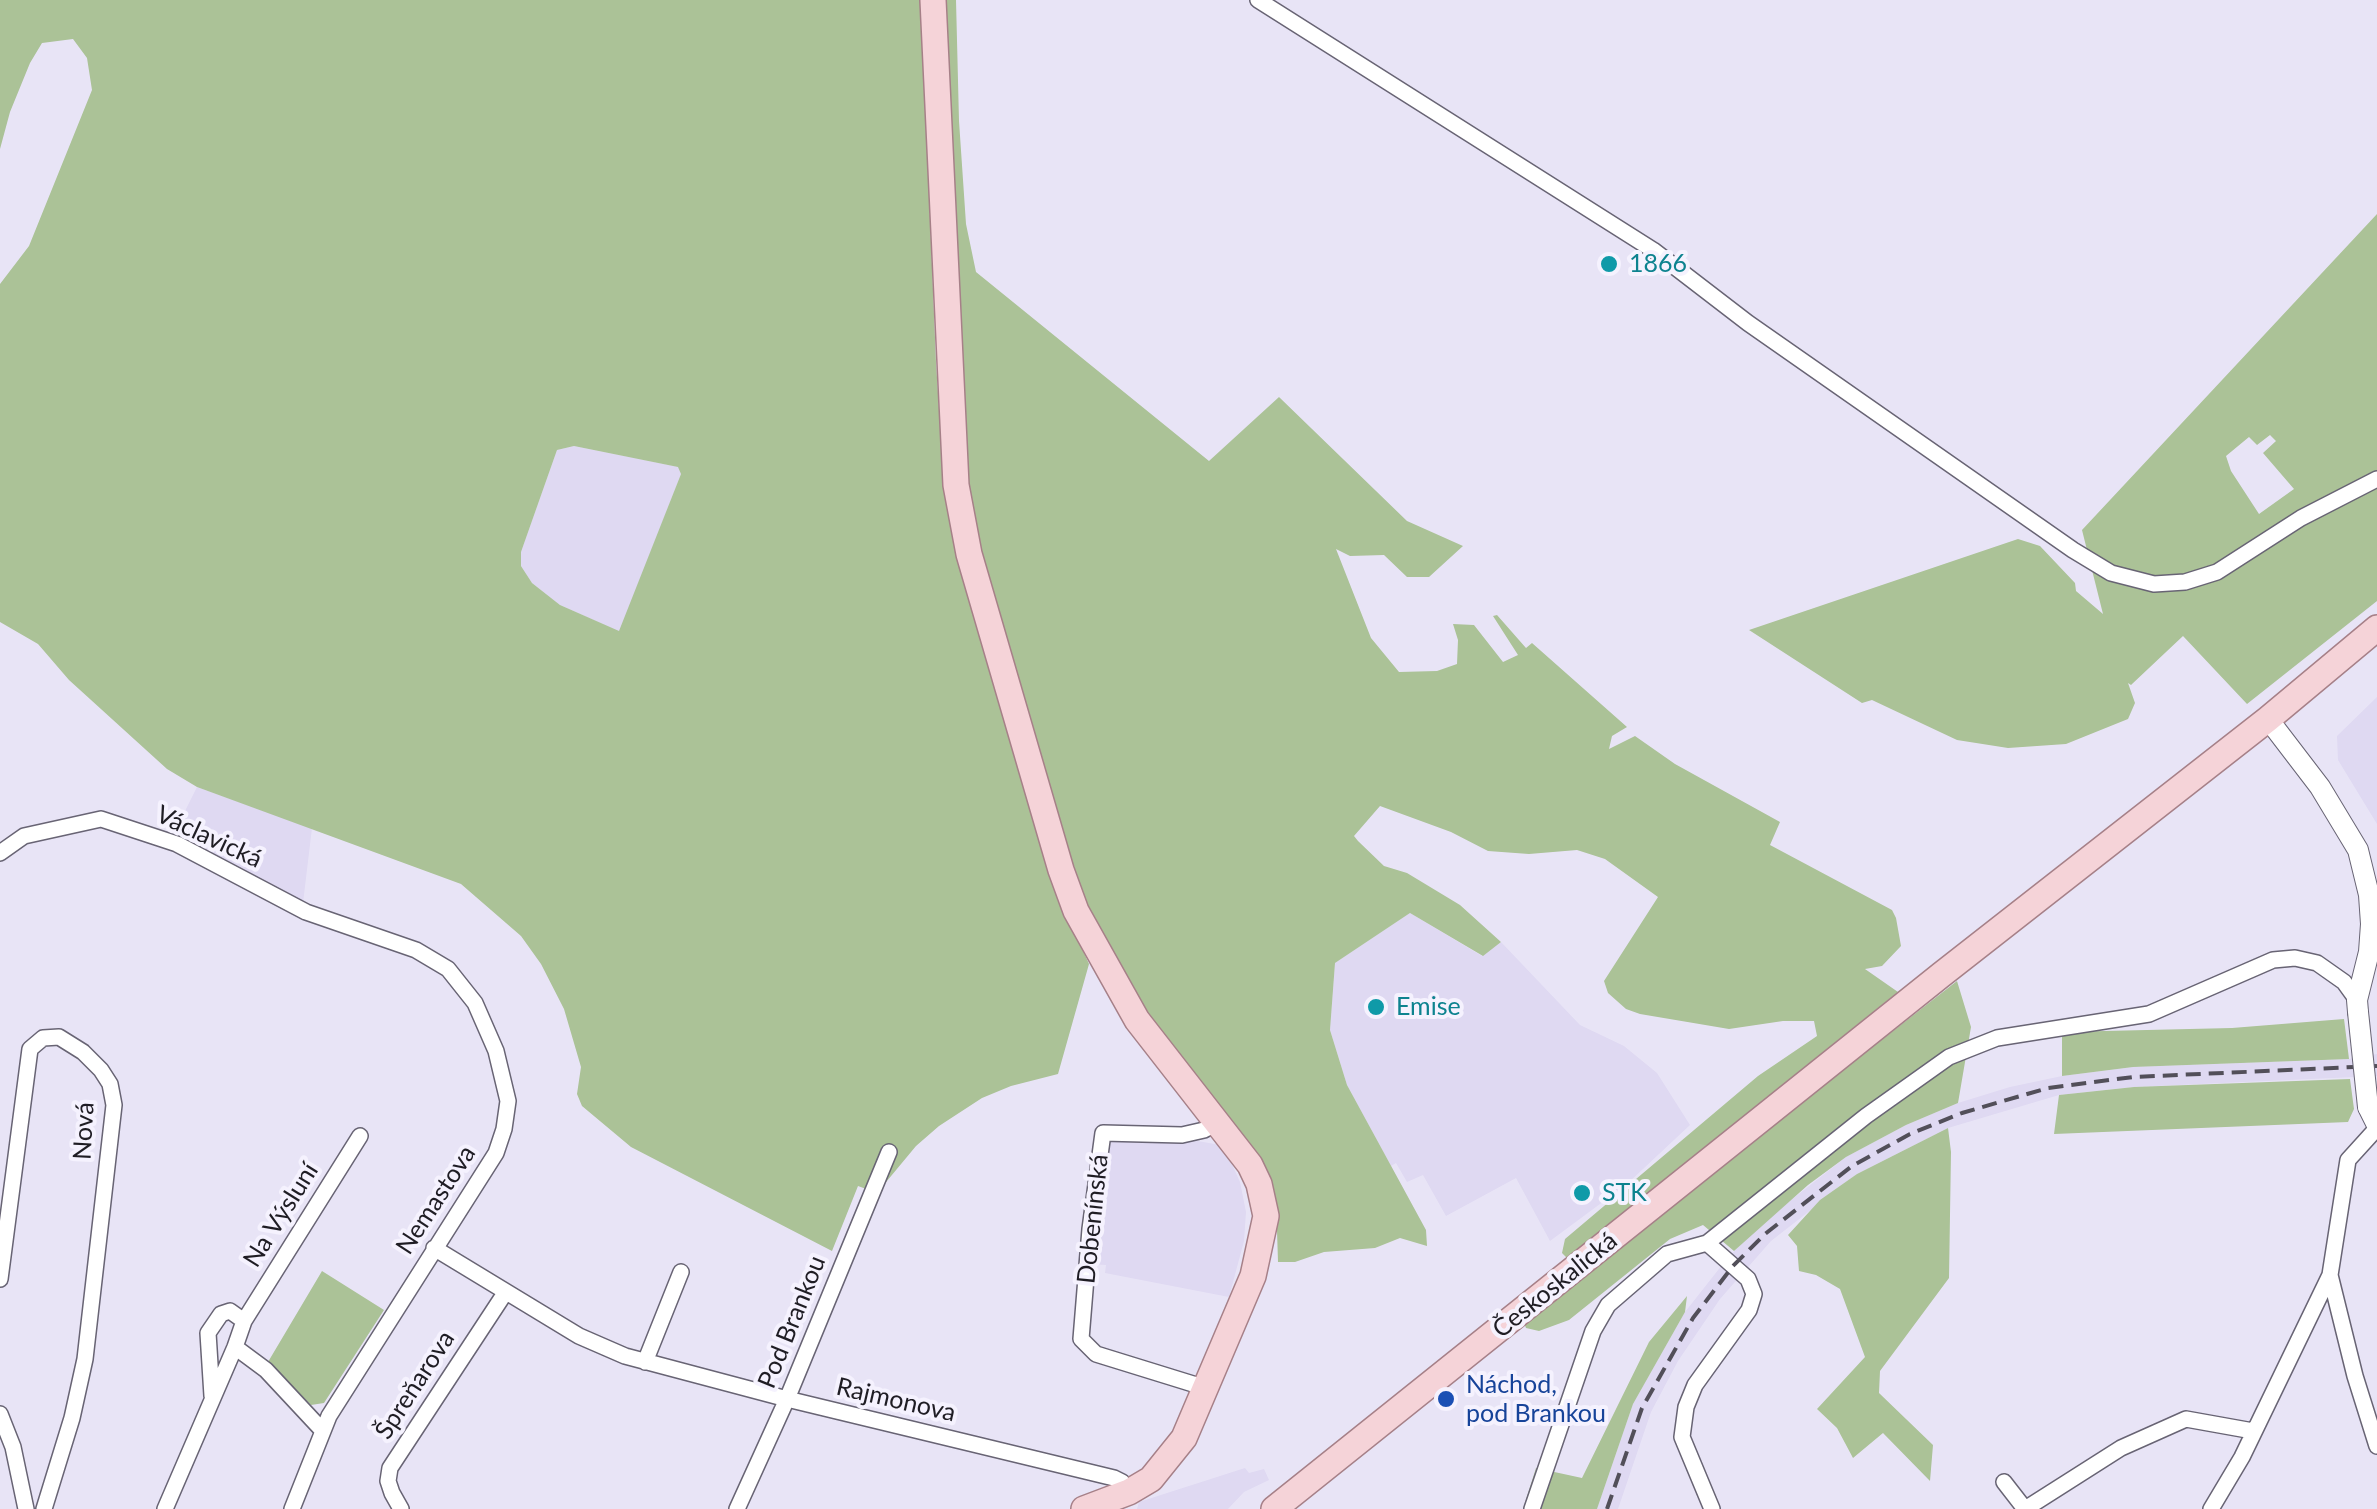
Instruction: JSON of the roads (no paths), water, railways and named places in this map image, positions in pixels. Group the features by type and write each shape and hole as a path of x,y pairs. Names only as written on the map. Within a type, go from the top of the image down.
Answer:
{"main road":[{"path":"933,0 954,468 969,554 1060,870 1076,911 1138,1020 1218,1122 1260,1184 1266,1216 1259,1259 1184,1438 1152,1479 1084,1509"},
{"name":"Českoskalická","path":"1274,1509 2268,719 2377,628"}],"street":[{"path":"1258,0 1652,250 1764,334 2057,539 2112,573 2154,584 2185,582 2217,572 2301,518 2377,479"},
{"path":"2211,1509 2242,1457 2330,1275 2348,1160 2374,1120 2358,1006 2374,924 2358,850 2320,787 2268,719"},
{"name":"Václavická","path":"2,849 24,836 101,819 176,844 276,897"},
{"name":"Nemastova","path":"276,897 306,912 416,950 448,969 475,1004 496,1051 508,1101 496,1153 322,1430 292,1509"},
{"path":"1532,1509 1593,1331 1608,1305 1666,1254 1707,1243 1919,1076 1983,1042 2149,1014 2273,960 2295,958 2318,963 2344,982 2358,1006"},
{"name":"Nová","path":"0,1279 30,1049 43,1038 59,1037 101,1070 110,1084 114,1105 85,1359 72,1418 44,1509"},
{"name":"Dobenínská","path":"1206,1388 1096,1354 1081,1339 1102,1133 1182,1135 1218,1122"},
{"name":"Na Výsluní","path":"165,1509 244,1320 360,1136"},
{"name":"Pod Brankou","path":"737,1509 889,1152"},
{"path":"1707,1243 1748,1278 1754,1294 1750,1310 1695,1385 1686,1406 1682,1437 1712,1509"},
{"name":"Rajmonova","path":"434,1248 579,1336 646,1362 1114,1478 1129,1492"},
{"path":"646,1362 680,1272"},
{"path":"2330,1275 2354,1376 2377,1446"},
{"name":"Špreňarova","path":"402,1509 388,1480 390,1468 506,1293"},
{"name":"Na Výsluní","path":"212,1396 208,1333 221,1314 230,1312 244,1320"},
{"path":"235,1348 266,1370 322,1430"},
{"path":"0,1414 13,1446 26,1509"},
{"path":"2004,1482 2026,1509 2121,1448 2186,1419 2253,1431"}],"railway":[{"path":"1607,1509 1642,1408 1693,1318 1733,1266 1765,1234 1852,1166 1910,1134 1962,1113 2048,1088 2133,1077 2377,1066"}],"place":[{"name":"1866","path":"1609,264"},
{"name":"Emise","path":"1376,1007"},
{"name":"STK","path":"1582,1193"},
{"name":"Náchod, pod Brankou","path":"1446,1399"}]}
